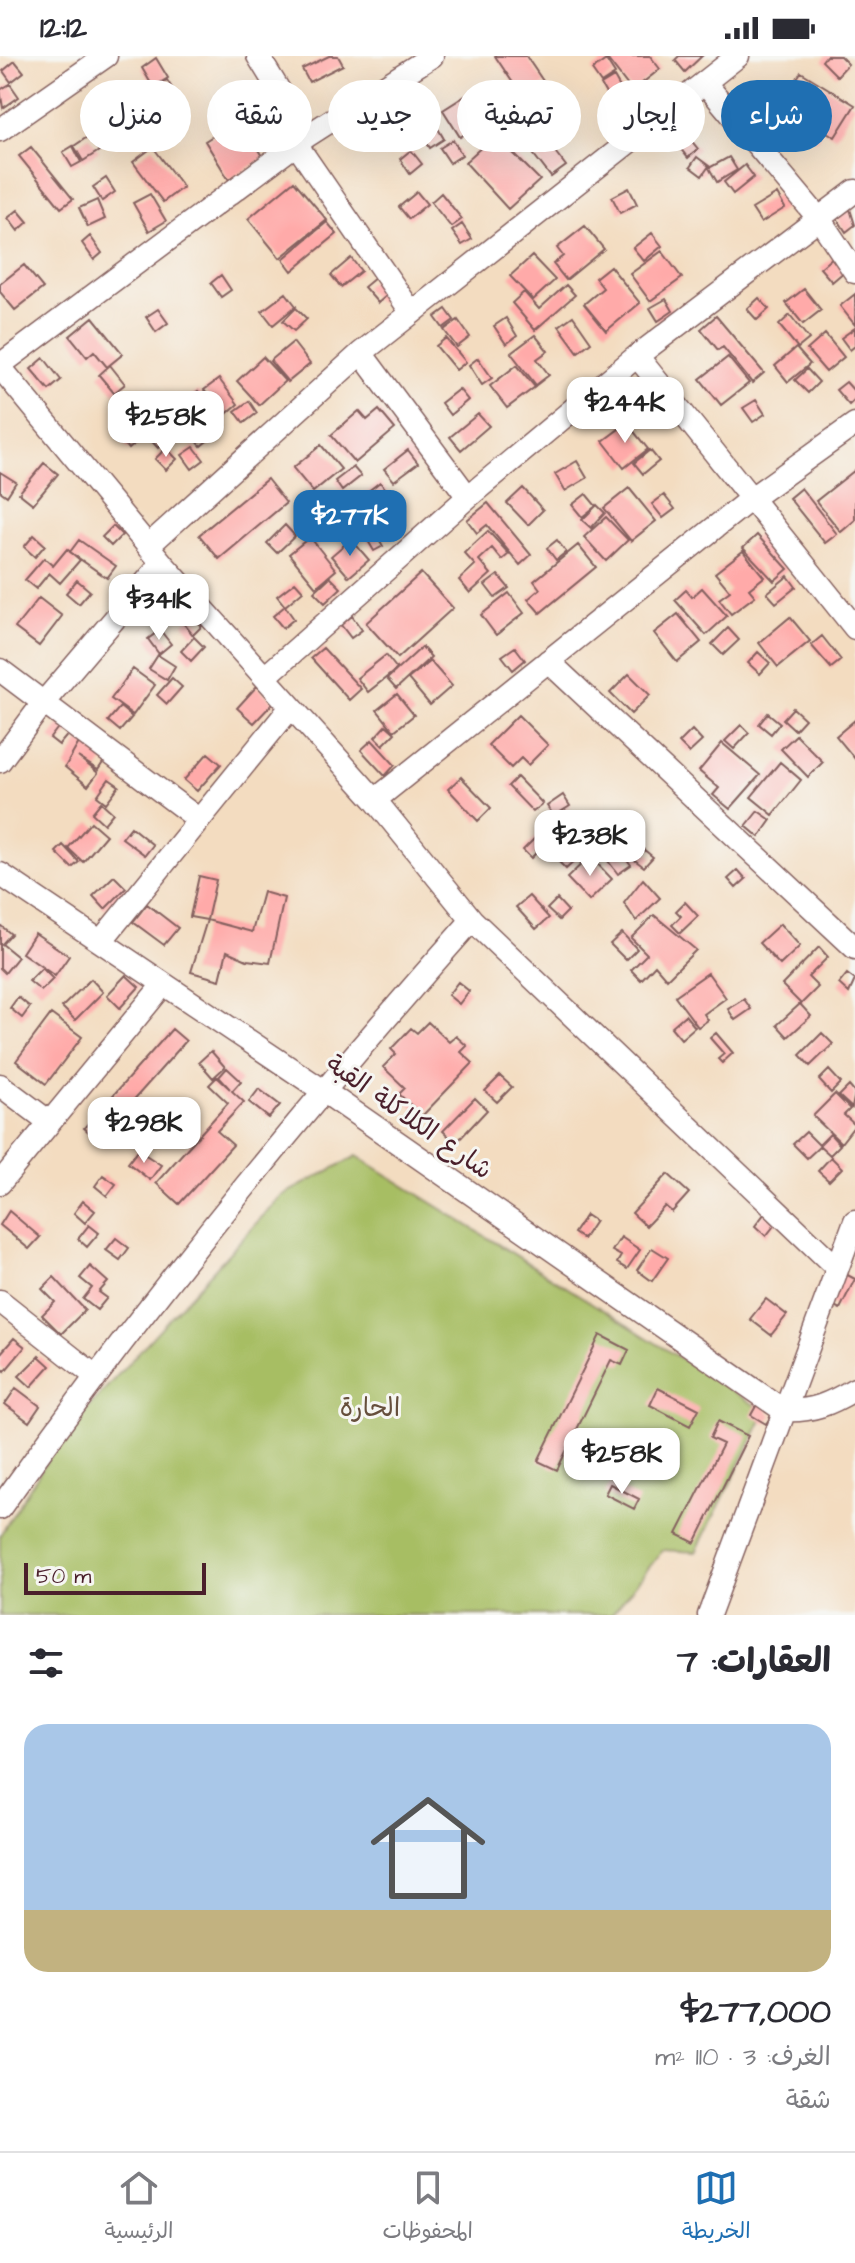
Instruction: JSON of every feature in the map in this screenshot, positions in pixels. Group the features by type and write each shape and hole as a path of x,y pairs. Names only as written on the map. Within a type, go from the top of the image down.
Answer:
{"street":[{"path":"0,130 106,56"},
{"path":"258,56 271,80"},
{"path":"312,134 432,56"},
{"path":"738,56 705,83 820,220 855,272"},
{"path":"287,152 3,376 155,555 375,800 472,920 836,1267"},
{"path":"310,152 412,313"},
{"path":"0,761 155,555 361,353 617,152"},
{"path":"265,677 468,497 637,356 855,191"},
{"path":"361,353 468,497"},
{"path":"637,356 855,628"},
{"path":"375,800 753,497 855,424"},
{"path":"548,661 855,948"},
{"path":"0,670 198,819"},
{"path":"101,941 291,707"},
{"name":"شارع الكلاكلة القبة","path":"0,874 322,1090 783,1410"},
{"path":"0,1508 94,1375 322,1090 472,920"},
{"path":"0,1183 163,985"},
{"path":"0,1085 48,1121"},
{"path":"709,1615 855,1221"},
{"path":"0,1301 94,1375"},
{"path":"783,1410 807,1412 833,1403 855,1389"}],"green space":[{"name":"الحارة","path":"357,1156 766,1412 696,1552 663,1550 611,1615 0,1615 0,1535 64,1434 281,1196"}],"building":[{"path":"329,56 338,56 343,65 312,80 308,80 302,69"},
{"path":"495,56 526,56 542,80 511,80"},
{"path":"605,56 650,56 660,69 646,80 624,80"},
{"path":"679,56 702,56 685,72 675,60"},
{"path":"826,56 840,56 848,64 837,76 822,61"},
{"path":"156,58 168,78 149,80 142,68"},
{"path":"606,60 615,74 599,80 592,70"},
{"path":"15,61 24,72 11,82 3,71"},
{"path":"801,72 814,80 796,80"},
{"path":"10,84 19,97 3,108 0,90"},
{"path":"832,91 855,105 835,137 832,135"},
{"path":"457,101 457,132 443,110"},
{"path":"453,140 457,152 462,155 450,163 441,147"},
{"path":"80,142 80,152 97,152 83,161 74,146"},
{"path":"73,146 81,162 72,167 63,152"},
{"path":"31,147 73,199 61,208 19,156"},
{"path":"146,152 157,152 183,187 163,202 133,162"},
{"path":"212,152 260,152 264,158 229,180"},
{"path":"413,152 422,164 410,174 400,159"},
{"path":"476,152 512,152 540,180 508,209 465,162"},
{"path":"532,152 555,152 566,166 551,177"},
{"path":"697,157 709,166 702,176 690,167"},
{"path":"729,157 737,170 717,182 709,168"},
{"path":"745,165 754,177 733,194 724,182"},
{"path":"106,178 115,192 102,201 93,187"},
{"path":"294,181 327,220 280,258 248,219"},
{"path":"629,188 637,204 620,213 612,197"},
{"path":"417,192 427,204 409,219 399,207"},
{"path":"441,193 462,219 451,227 431,202"},
{"path":"150,194 166,221 149,231 133,203"},
{"path":"777,194 785,208 761,223 752,209"},
{"path":"97,200 105,219 88,227 79,208"},
{"path":"850,209 855,225 846,232 837,218"},
{"path":"18,210 28,222 18,231 8,218"},
{"path":"327,222 337,234 292,271 283,259"},
{"path":"462,224 472,239 462,245 452,231"},
{"path":"585,226 604,249 566,280 553,264 563,256 557,248"},
{"path":"652,233 662,246 644,261 633,248"},
{"path":"90,236 102,253 94,260 82,243"},
{"path":"662,251 682,278 650,301 630,274"},
{"path":"532,256 555,280 533,300 510,276"},
{"path":"833,257 845,271 832,282 820,268"},
{"path":"351,258 361,271 341,287 331,275"},
{"path":"24,265 43,288 15,310 0,292 0,284"},
{"path":"610,266 640,303 606,331 584,304 603,288 595,278"},
{"path":"381,273 394,289 378,303 364,287"},
{"path":"221,275 231,290 221,297 211,283"},
{"path":"566,285 575,295 535,330 512,303 524,292 539,309"},
{"path":"804,289 821,310 803,324 786,303"},
{"path":"286,293 296,306 273,325 262,311"},
{"path":"855,294 855,325 840,306"},
{"path":"759,298 769,309 757,320 747,309"},
{"path":"666,299 673,311 658,321 650,308"},
{"path":"296,308 307,319 294,331 283,321"},
{"path":"158,309 168,323 156,332 146,317"},
{"path":"446,309 454,320 443,328 435,317"},
{"path":"790,315 809,339 798,348 779,325"},
{"path":"573,316 591,342 578,352 559,326"},
{"path":"716,316 764,373 752,383 723,347 718,350 701,329"},
{"path":"93,317 123,354 107,367 94,351 87,357 70,336"},
{"path":"506,318 517,336 506,344 494,326"},
{"path":"458,320 470,337 457,347 444,330"},
{"path":"855,328 855,346 850,350 841,338"},
{"path":"825,334 844,357 826,372 807,350"},
{"path":"535,335 548,351 537,359 549,375 536,385 511,353"},
{"path":"446,338 466,362 456,370 436,346"},
{"path":"293,342 310,364 288,382 270,361"},
{"path":"796,348 810,364 788,382 775,366"},
{"path":"263,357 285,381 259,405 237,381"},
{"path":"728,357 749,383 721,405 700,379"},
{"path":"44,358 61,380 49,390 31,369"},
{"path":"478,358 492,378 482,385 469,365"},
{"path":"110,365 125,384 114,393 99,375"},
{"path":"517,365 535,387 507,408 490,386"},
{"path":"807,369 819,382 808,393 795,380"},
{"path":"219,379 238,404 224,416 204,390"},
{"path":"846,382 855,392 855,399 849,405 836,390"},
{"path":"459,389 468,400 450,415 441,403"},
{"path":"198,391 226,425 201,446 173,411"},
{"path":"756,400 765,414 753,422 743,408"},
{"path":"249,401 257,413 244,423 235,411"},
{"path":"379,410 395,429 355,463 331,435 359,411 367,420"},
{"path":"149,411 159,423 129,449 119,437"},
{"path":"478,414 489,426 461,450 450,437"},
{"path":"164,422 174,433 158,448 148,437"},
{"path":"627,423 648,449 624,468 603,441"},
{"path":"321,445 341,469 313,492 293,468"},
{"path":"194,447 204,460 192,469 182,455"},
{"path":"166,448 177,459 166,470 155,459"},
{"path":"408,450 418,463 394,481 384,469"},
{"path":"650,450 659,461 643,474 634,463"},
{"path":"577,461 587,478 565,491 555,474"},
{"path":"44,463 58,474 33,504 19,493"},
{"path":"353,467 361,476 342,491 335,481"},
{"path":"855,470 855,520 841,532 816,501"},
{"path":"0,472 16,482 7,496 0,491"},
{"path":"267,479 286,503 219,559 199,535"},
{"path":"380,482 389,493 374,504 381,513 358,531 343,511"},
{"path":"523,488 543,510 528,525 507,503"},
{"path":"629,488 656,521 631,541 604,508"},
{"path":"801,488 837,534 825,543 789,498"},
{"path":"586,494 596,506 582,517 572,505"},
{"path":"664,495 675,509 663,518 652,504"},
{"path":"316,497 325,509 315,517 305,505"},
{"path":"488,503 531,555 520,565 487,525 477,533 467,520"},
{"path":"597,505 605,513 591,528 582,520"},
{"path":"606,517 628,540 606,561 584,537"},
{"path":"285,525 295,536 277,553 267,543"},
{"path":"113,526 122,535 111,546 102,537"},
{"path":"373,529 383,546 374,551 364,534"},
{"path":"488,531 509,554 502,560 492,548 479,560 491,574 470,593 459,580 475,565 464,553"},
{"path":"34,535 45,545 35,557 24,547"},
{"path":"757,535 788,569 774,581 743,548"},
{"path":"310,537 336,570 316,587 289,554"},
{"path":"351,539 369,560 349,577 331,556"},
{"path":"79,540 116,566 107,578 70,552"},
{"path":"557,540 566,552 556,560 547,548"},
{"path":"578,545 596,567 540,613 528,599 540,589 534,581"},
{"path":"67,549 80,560 60,583 49,573 36,589 25,580 44,558 53,566"},
{"path":"743,551 764,577 749,589 755,596 731,614 719,599 730,591 715,573"},
{"path":"421,573 453,608 398,658 366,623"},
{"path":"498,575 509,588 495,598 485,585"},
{"path":"788,576 796,587 776,603 767,593"},
{"path":"330,577 341,588 325,603 314,592"},
{"path":"77,580 90,591 79,604 66,593"},
{"path":"295,582 303,591 285,606 277,596"},
{"path":"702,588 727,616 706,635 675,600 686,590 692,597"},
{"path":"509,593 524,613 496,635 481,615"},
{"path":"39,598 62,616 39,646 15,628"},
{"path":"285,606 294,619 283,628 273,616"},
{"path":"678,614 701,642 677,662 654,633"},
{"path":"192,616 202,626 193,635 184,624"},
{"path":"352,616 362,630 351,638 341,625"},
{"path":"790,617 810,641 778,667 759,643"},
{"path":"728,628 739,640 723,655 712,644"},
{"path":"160,630 171,644 159,654 148,639"},
{"path":"822,636 841,660 831,668 811,645"},
{"path":"194,637 204,647 191,661 181,651"},
{"path":"422,647 431,657 396,689 387,679"},
{"path":"515,647 525,660 513,670 502,656"},
{"path":"323,648 361,689 349,700 311,658"},
{"path":"758,652 770,663 760,674 748,663"},
{"path":"158,655 175,666 167,680 149,669"},
{"path":"386,655 397,669 368,692 357,678"},
{"path":"430,661 452,686 430,705 408,679"},
{"path":"133,669 155,685 133,715 111,699"},
{"path":"629,674 650,695 631,714 610,693"},
{"path":"172,678 182,687 167,704 157,695"},
{"path":"257,686 274,702 254,723 237,708"},
{"path":"397,694 414,715 394,731 377,710"},
{"path":"120,707 132,717 120,731 108,721"},
{"path":"793,708 805,719 795,730 783,719"},
{"path":"768,713 780,723 771,734 759,724"},
{"path":"518,715 548,745 528,765 521,758 511,768 488,745"},
{"path":"855,720 855,759 836,736"},
{"path":"60,725 70,732 59,745 50,738"},
{"path":"386,725 395,733 383,745 375,737"},
{"path":"741,725 749,733 734,749 725,741"},
{"path":"692,730 702,741 689,753 679,743"},
{"path":"796,735 823,762 808,777 781,749"},
{"path":"372,740 395,765 385,776 361,750"},
{"path":"80,741 106,758 98,770 78,757 98,773 88,786 65,767"},
{"path":"722,743 760,775 730,809 713,795 719,788 699,771"},
{"path":"208,753 221,764 197,791 184,780"},
{"path":"780,762 801,780 773,815 751,797"},
{"path":"461,777 491,808 478,821 448,789"},
{"path":"517,777 543,804 533,812 508,786"},
{"path":"109,779 119,786 106,803 97,796"},
{"path":"563,795 570,806 554,816 547,806"},
{"path":"101,802 113,813 104,824 92,813"},
{"path":"758,811 771,820 759,837 746,826"},
{"path":"558,815 567,825 558,835 579,857 566,869 543,846 531,858 523,850"},
{"path":"91,822 106,835 83,862 68,848"},
{"path":"131,827 153,845 145,855 122,838"},
{"path":"637,844 653,857 644,867 628,855"},
{"path":"63,845 79,862 72,868 56,852"},
{"path":"621,851 631,865 618,874 608,861"},
{"path":"590,856 612,879 589,901 567,878"},
{"path":"738,870 746,879 736,888 728,879"},
{"path":"114,876 126,888 105,909 93,896"},
{"path":"199,876 216,880 207,920 190,917"},
{"path":"643,879 660,898 636,921 624,903"},
{"path":"263,892 284,898 270,963 247,960 227,951 220,980 191,972 207,920 252,932"},
{"path":"529,896 549,918 536,929 516,907"},
{"path":"557,899 568,911 559,920 547,909"},
{"path":"685,902 698,916 680,933 672,925 681,916 676,911"},
{"path":"147,904 178,928 164,945 133,922"},
{"path":"654,915 696,950 667,979 655,965 641,980 631,970 647,954 631,938"},
{"path":"780,924 800,946 780,965 759,943"},
{"path":"0,925 11,934 2,944 18,957 5,973 0,968"},
{"path":"35,933 69,956 55,976 22,953"},
{"path":"622,933 637,949 626,960 610,944"},
{"path":"819,947 828,957 808,977 818,987 801,1004 782,985"},
{"path":"42,968 53,979 41,991 29,981"},
{"path":"708,973 726,998 704,1014 708,1020 698,1027 675,996"},
{"path":"847,974 855,980 849,993 839,984"},
{"path":"126,975 139,987 120,1008 107,995"},
{"path":"91,979 103,992 75,1020 62,1007"},
{"path":"458,982 469,991 459,1004 448,995"},
{"path":"18,997 30,1007 22,1018 10,1008"},
{"path":"744,999 751,1009 735,1020 728,1009"},
{"path":"800,1004 811,1016 788,1037 777,1025"},
{"path":"51,1014 82,1037 46,1084 16,1061"},
{"path":"685,1015 695,1027 681,1039 671,1027"},
{"path":"428,1022 449,1042 456,1036 467,1046 461,1052 473,1063 422,1116 399,1094 405,1088 383,1067 396,1054 391,1049 411,1028 417,1033"},
{"path":"172,1029 186,1041 98,1140 84,1128"},
{"path":"716,1033 733,1053 722,1063 718,1059 724,1054 710,1038"},
{"path":"822,1033 833,1044 810,1066 800,1055"},
{"path":"211,1051 225,1067 213,1078 199,1062"},
{"path":"227,1068 241,1081 232,1091 244,1102 217,1131 233,1145 179,1204 156,1183 228,1103 209,1085 217,1077 230,1089 219,1077"},
{"path":"829,1070 841,1083 831,1093 819,1080"},
{"path":"500,1076 512,1087 497,1102 485,1091"},
{"path":"849,1086 855,1093 852,1108 839,1096"},
{"path":"259,1089 280,1105 269,1118 249,1102"},
{"path":"835,1094 850,1109 844,1115 855,1125 841,1143 813,1116"},
{"path":"475,1098 487,1110 456,1143 443,1131"},
{"path":"806,1132 820,1146 807,1158 793,1144"},
{"path":"830,1134 840,1145 830,1155 819,1145"},
{"path":"138,1150 161,1165 150,1180 128,1163"},
{"path":"831,1157 842,1168 829,1181 818,1171"},
{"path":"668,1174 689,1193 672,1212 665,1206 646,1226 632,1213"},
{"path":"103,1175 116,1184 107,1196 95,1186"},
{"path":"83,1201 95,1211 85,1223 74,1213"},
{"path":"9,1211 40,1237 29,1249 0,1225"},
{"path":"765,1213 777,1222 766,1236 755,1226"},
{"path":"586,1215 595,1221 583,1239 574,1233"},
{"path":"89,1225 99,1233 87,1247 78,1239"},
{"path":"621,1237 640,1250 627,1269 617,1263 621,1256 612,1251"},
{"path":"116,1238 129,1248 120,1260 106,1250"},
{"path":"652,1248 668,1258 652,1281 637,1270"},
{"path":"90,1266 108,1282 99,1292 107,1298 97,1310 83,1299 92,1288 80,1278"},
{"path":"838,1270 855,1279 840,1309 822,1300"},
{"path":"54,1277 85,1310 61,1334 42,1315 55,1302 42,1289"},
{"path":"766,1299 787,1315 771,1335 750,1319"},
{"path":"600,1335 629,1350 622,1365 611,1360 557,1470 538,1461"},
{"path":"14,1338 25,1347 5,1371 0,1367 0,1354"},
{"path":"39,1356 50,1366 31,1387 19,1376"},
{"path":"16,1388 40,1406 29,1422 5,1404"},
{"path":"658,1388 699,1409 690,1426 650,1405"},
{"path":"760,1399 774,1418 771,1416 766,1424 751,1415"},
{"path":"718,1421 748,1436 695,1543 677,1534 723,1444 710,1438"},
{"path":"610,1484 639,1499 634,1509 605,1494"}]}
